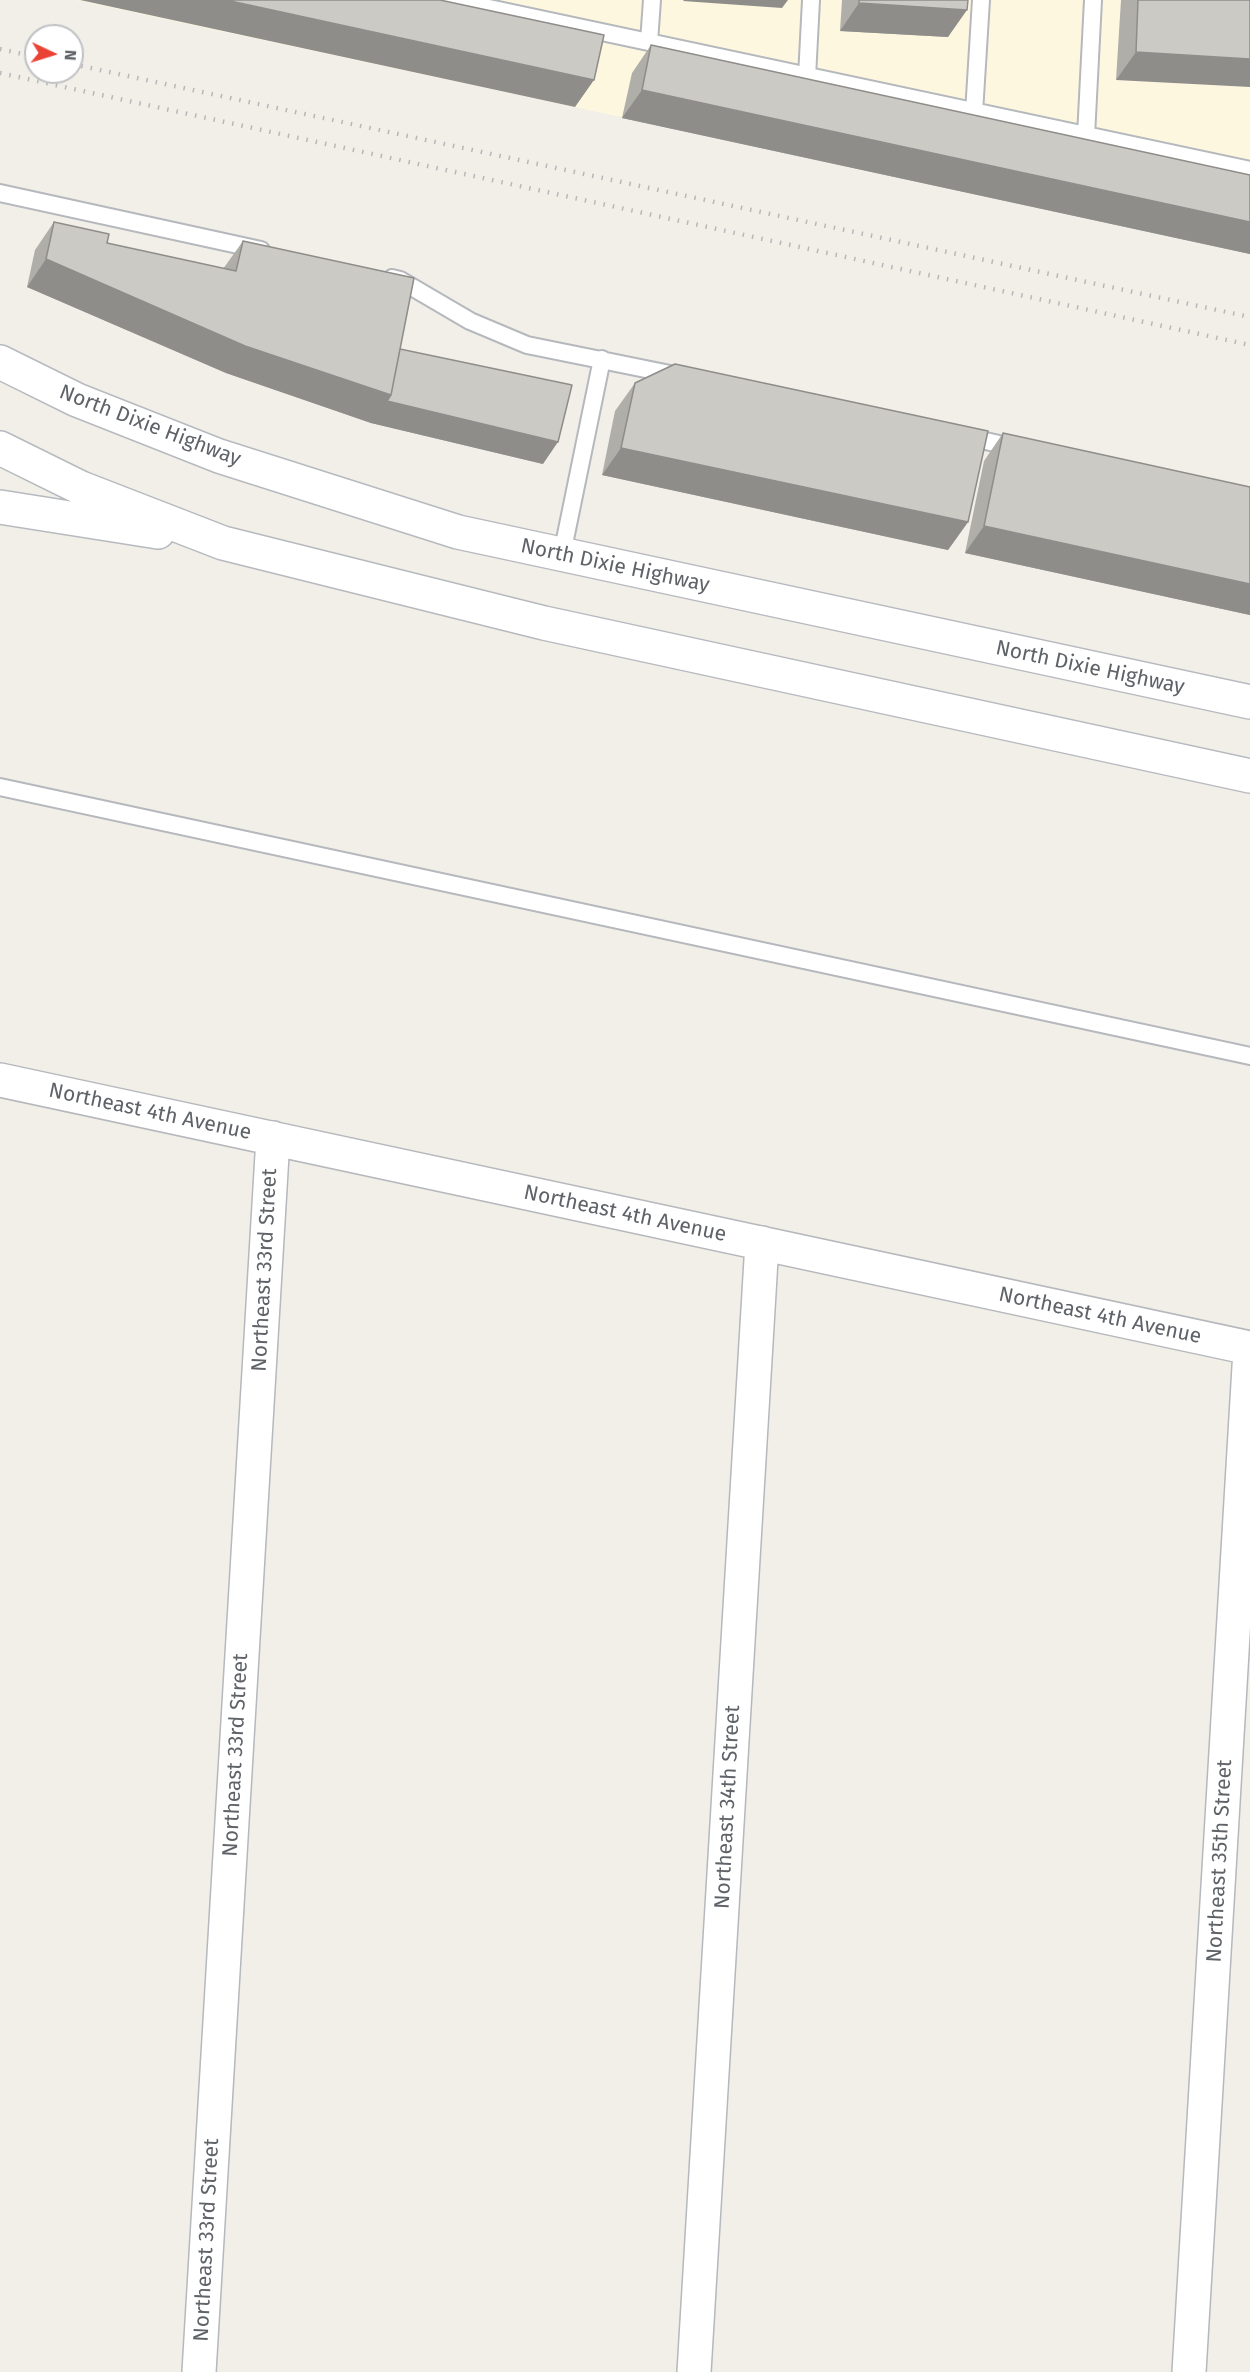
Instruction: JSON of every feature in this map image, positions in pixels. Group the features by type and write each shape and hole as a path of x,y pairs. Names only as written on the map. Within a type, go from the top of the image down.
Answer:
{"street":[{"name":"North Dixie Highway","path":"0,362 77,400 219,456 458,532 1250,702"},
{"path":"0,447 81,488 224,543"},
{"path":"0,507 224,543 544,623 1250,776"},
{"name":"Northeast 4th Avenue","path":"0,1080 1250,1349"},
{"name":"Northeast 33rd Street","path":"199,2372 273,1138"},
{"name":"Northeast 34th Street","path":"694,2372 762,1243"},
{"name":"Northeast 35th Street","path":"1189,2372 1250,1349"}],"lane":[{"path":"451,0 527,8 650,42 974,113 1250,170"},
{"path":"650,42 652,0"},
{"path":"807,77 811,0"},
{"path":"974,113 981,0"},
{"path":"1086,136 1093,0"},
{"path":"0,193 272,252"},
{"path":"377,275 400,280 470,321 527,345 693,378"},
{"path":"562,554 602,359"},
{"path":"948,433 1030,451"},
{"path":"0,788 1250,1056"}],"shaded area":[{"path":"76,0 1250,0 1250,252"}],"building":[{"path":"226,0 440,0 604,35 594,80"},
{"path":"859,0 968,0 967,10 859,3"},
{"path":"1138,0 1250,0 1250,59 1136,52"},
{"path":"651,45 1250,175 1250,222 642,90"},
{"path":"54,222 109,234 107,243 236,271 243,241 414,278 391,395 245,346 46,259"},
{"path":"400,349 572,385 558,442 387,401 391,395"},
{"path":"675,364 988,431 968,522 621,448 635,383"},
{"path":"1003,433 1250,487 1250,584 984,526"}],"railway":[{"path":"0,49 24,54"},
{"path":"84,67 1250,317"},
{"path":"0,73 1250,345"}]}
